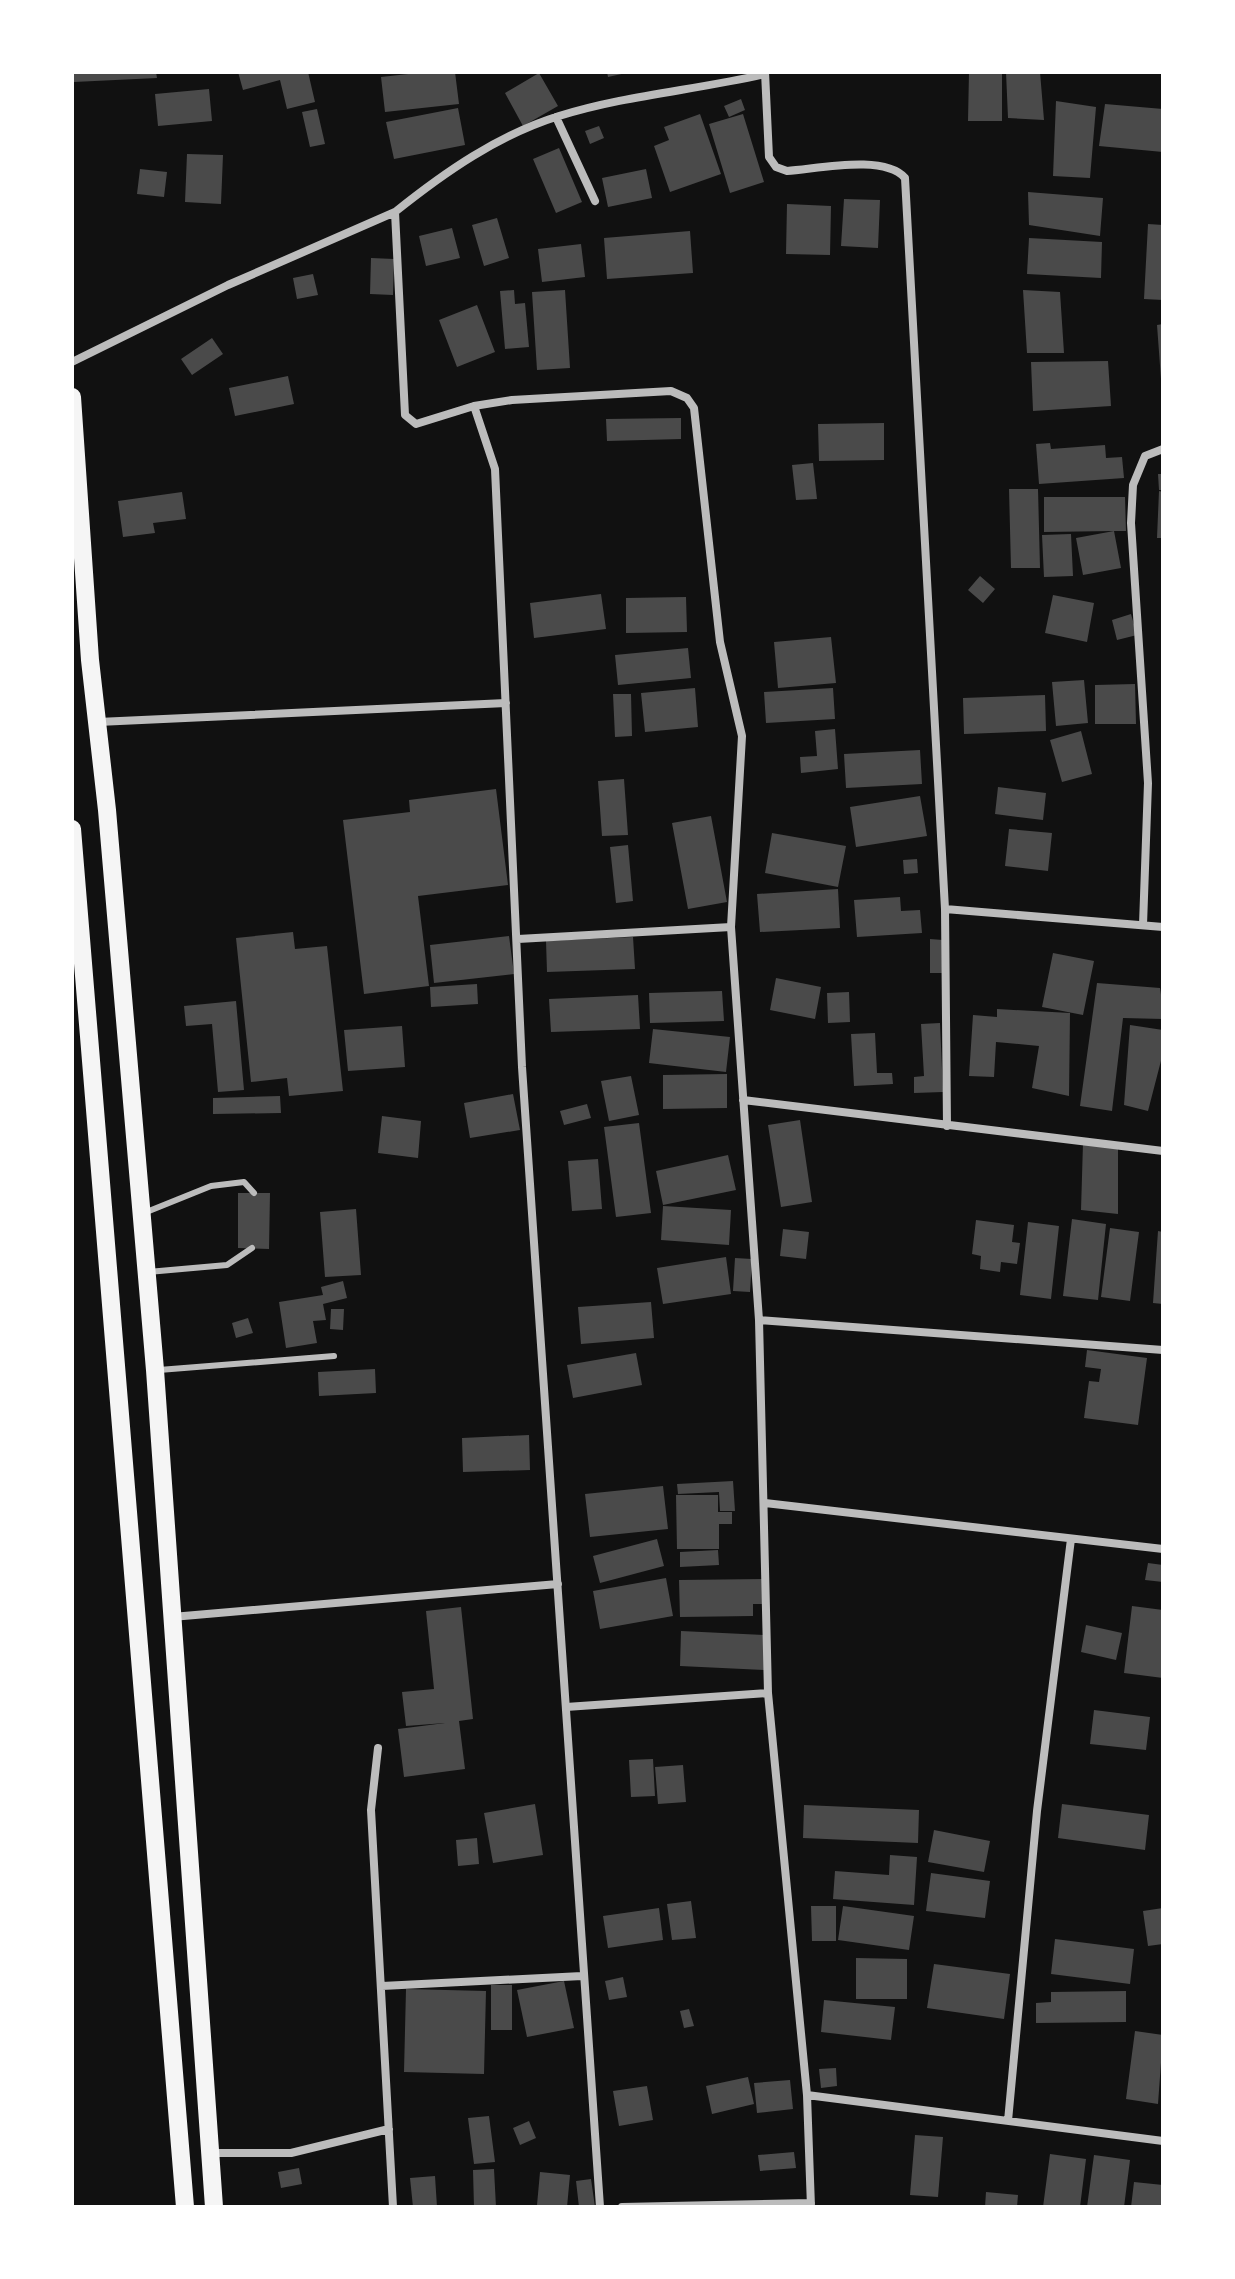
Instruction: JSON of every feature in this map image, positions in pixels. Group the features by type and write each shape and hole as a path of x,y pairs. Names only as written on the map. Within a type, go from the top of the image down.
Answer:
{"highway":[{"path":"72,397 90,660 155,1370 214,2207"},
{"path":"72,829 185,2207"},
{"path":"101,1169 136,1157"}],"street":[{"path":"72,362 240,279 395,212 483,149 556,117 613,102 703,89 765,73 769,157 776,167 787,171 881,164 897,168 905,178 945,909 947,1126"},
{"path":"556,117 595,201"},
{"path":"395,212 405,415 416,424 474,406 512,400 671,391 687,398 694,408 720,642 742,736 731,927 759,1320 768,1693 807,2095 811,2205 622,2207"},
{"path":"474,406 495,469 522,1067 600,2207"},
{"path":"1143,925 1148,783 1133,485 1145,456 1163,449"},
{"path":"98,722 506,703"},
{"path":"945,909 1163,927"},
{"path":"518,939 731,927"},
{"path":"743,1100 1163,1151"},
{"path":"759,1320 1163,1350"},
{"path":"765,1503 1163,1549"},
{"path":"1008,2121 1037,1811 1071,1539"},
{"path":"171,1617 558,1584"},
{"path":"566,1707 768,1693"},
{"path":"378,1748 371,1810 393,2207"},
{"path":"382,1986 582,1976"},
{"path":"807,2095 1163,2141"},
{"path":"210,2153 291,2153 389,2129"}],"lane":[{"path":"139,1214 211,1186 244,1182 254,1193"},
{"path":"144,1272 227,1265 252,1248"},
{"path":"155,1370 334,1356"}],"building":[{"path":"73,72 156,72 157,78 74,82"},
{"path":"238,72 308,72 315,102 287,109 280,80 243,90"},
{"path":"455,72 459,104 385,112 381,77"},
{"path":"607,72 626,72 626,73 608,77"},
{"path":"969,72 1002,72 1002,121 968,121"},
{"path":"1006,72 1040,72 1044,120 1008,118"},
{"path":"539,73 558,106 523,126 505,93"},
{"path":"209,89 212,121 158,126 155,94"},
{"path":"741,99 745,110 729,117 724,106"},
{"path":"1056,101 1096,107 1090,178 1053,176"},
{"path":"1105,104 1163,109 1163,152 1099,146"},
{"path":"458,108 465,145 394,159 386,122"},
{"path":"317,109 325,144 310,147 302,112"},
{"path":"700,114 721,174 670,192 654,146 669,140 664,127"},
{"path":"743,114 764,182 730,193 709,124"},
{"path":"599,126 604,138 590,144 585,131"},
{"path":"559,148 582,202 556,213 533,159"},
{"path":"187,154 223,155 221,204 185,202"},
{"path":"140,169 167,172 164,197 137,194"},
{"path":"646,169 652,198 608,207 602,178"},
{"path":"1028,192 1103,198 1100,236 1029,225"},
{"path":"844,199 880,200 878,248 841,246"},
{"path":"787,204 831,206 830,255 786,254"},
{"path":"497,218 509,258 484,266 472,225"},
{"path":"1148,224 1163,225 1163,300 1144,299"},
{"path":"452,228 460,258 426,266 419,236"},
{"path":"690,231 693,273 607,279 604,238"},
{"path":"1029,238 1102,242 1101,278 1027,274"},
{"path":"581,244 585,277 542,282 538,249"},
{"path":"371,258 394,259 393,295 370,294"},
{"path":"313,274 318,295 297,299 293,278"},
{"path":"514,290 515,304 525,303 529,347 505,349 500,291"},
{"path":"565,290 570,368 537,370 532,292"},
{"path":"1023,290 1060,292 1064,353 1027,353"},
{"path":"477,305 495,352 457,367 439,320"},
{"path":"1163,324 1163,379 1161,379 1157,325"},
{"path":"212,338 223,354 192,375 181,359"},
{"path":"1108,361 1111,406 1033,411 1031,362"},
{"path":"288,376 294,404 235,416 229,388"},
{"path":"681,418 681,439 607,441 606,419"},
{"path":"884,423 884,460 819,461 818,424"},
{"path":"1050,443 1051,449 1105,445 1106,458 1122,457 1124,478 1039,484 1036,444"},
{"path":"813,463 817,499 796,500 792,465"},
{"path":"1158,474 1163,474 1163,490 1159,490"},
{"path":"1009,489 1038,489 1040,568 1011,568"},
{"path":"1159,491 1163,492 1163,538 1157,538"},
{"path":"182,492 186,519 153,523 155,533 123,537 118,501"},
{"path":"1044,497 1125,497 1126,531 1044,532"},
{"path":"1114,531 1121,568 1083,575 1076,538"},
{"path":"1071,534 1073,576 1044,577 1042,535"},
{"path":"980,576 995,589 983,603 968,590"},
{"path":"601,594 606,629 534,638 530,603"},
{"path":"1053,595 1094,603 1087,642 1045,633"},
{"path":"686,597 687,632 626,633 626,598"},
{"path":"1131,614 1137,635 1117,640 1112,620"},
{"path":"831,637 836,683 778,688 774,642"},
{"path":"688,648 691,678 618,685 615,655"},
{"path":"1084,680 1088,723 1056,726 1052,682"},
{"path":"1135,684 1136,724 1095,724 1095,685"},
{"path":"695,688 698,727 645,732 641,693"},
{"path":"833,688 835,719 766,723 764,692"},
{"path":"613,694 631,694 632,736 615,737"},
{"path":"1045,695 1046,731 964,734 963,698"},
{"path":"835,729 838,769 801,773 800,757 817,756 815,731"},
{"path":"1081,731 1092,774 1062,782 1050,740"},
{"path":"920,750 922,784 846,788 844,754"},
{"path":"624,779 628,835 602,836 598,781"},
{"path":"998,787 1046,793 1043,820 995,814"},
{"path":"496,789 508,885 418,896 429,986 364,994 343,820 410,812 409,800"},
{"path":"920,796 927,836 856,847 850,807"},
{"path":"711,816 727,902 688,909 672,823"},
{"path":"1009,829 1052,833 1048,871 1005,866"},
{"path":"772,833 846,846 838,887 765,873"},
{"path":"628,845 633,901 616,903 610,847"},
{"path":"917,859 918,873 904,874 903,860"},
{"path":"838,889 840,928 760,932 757,894"},
{"path":"900,897 901,911 920,910 922,933 857,937 854,900"},
{"path":"293,932 295,949 327,946 343,1091 289,1096 287,1078 251,1082 236,938"},
{"path":"509,936 514,974 434,983 430,945"},
{"path":"633,937 635,969 547,972 546,941"},
{"path":"930,939 943,940 943,973 930,973"},
{"path":"1053,953 1094,961 1083,1015 1042,1007"},
{"path":"776,978 821,987 815,1019 770,1010"},
{"path":"1097,983 1160,988 1163,1008 1163,1019 1123,1018 1112,1111 1080,1106"},
{"path":"477,984 478,1004 431,1007 430,987"},
{"path":"722,991 724,1021 650,1023 649,993"},
{"path":"849,992 850,1022 828,1023 827,993"},
{"path":"638,995 640,1029 551,1032 549,999"},
{"path":"236,1001 244,1090 218,1092 212,1024 186,1026 184,1006"},
{"path":"997,1009 1070,1013 1069,1096 1032,1088 1039,1046 996,1042 994,1077 969,1076 973,1015 997,1017"},
{"path":"940,1023 943,1092 914,1093 914,1077 924,1076 921,1024"},
{"path":"1130,1025 1163,1030 1163,1053 1148,1111 1124,1105"},
{"path":"402,1026 405,1067 348,1071 344,1030"},
{"path":"653,1029 730,1037 726,1072 649,1063"},
{"path":"875,1033 877,1073 892,1073 893,1084 854,1086 851,1034"},
{"path":"727,1074 727,1108 663,1109 663,1075"},
{"path":"631,1076 639,1115 609,1121 601,1081"},
{"path":"513,1094 520,1130 470,1138 464,1103"},
{"path":"280,1096 281,1113 213,1114 213,1098"},
{"path":"587,1104 591,1118 564,1125 560,1111"},
{"path":"382,1116 421,1121 418,1158 378,1153"},
{"path":"800,1120 812,1202 781,1207 768,1125"},
{"path":"639,1123 651,1213 616,1217 604,1127"},
{"path":"1083,1143 1118,1146 1118,1214 1081,1210"},
{"path":"728,1155 736,1190 663,1205 656,1171"},
{"path":"598,1159 602,1209 572,1211 568,1161"},
{"path":"238,1193 270,1193 269,1249 238,1248"},
{"path":"663,1206 731,1210 729,1245 661,1240"},
{"path":"356,1209 361,1275 325,1277 320,1212"},
{"path":"1072,1219 1106,1224 1098,1300 1063,1296"},
{"path":"976,1220 1014,1225 1012,1242 1020,1243 1017,1264 1001,1262 1000,1272 980,1269 981,1256 972,1254"},
{"path":"1028,1222 1059,1226 1051,1299 1020,1295"},
{"path":"1110,1228 1139,1232 1130,1301 1101,1297"},
{"path":"783,1229 809,1232 806,1259 780,1256"},
{"path":"1158,1231 1163,1232 1163,1304 1153,1303"},
{"path":"726,1257 731,1294 663,1304 657,1268"},
{"path":"735,1258 752,1259 750,1292 733,1291"},
{"path":"343,1281 347,1298 323,1304 326,1320 313,1321 317,1343 286,1348 279,1302 323,1295 321,1287"},
{"path":"651,1302 654,1338 581,1344 578,1307"},
{"path":"331,1309 344,1309 343,1330 330,1329"},
{"path":"248,1318 253,1333 236,1338 232,1323"},
{"path":"1087,1350 1147,1358 1138,1425 1084,1418 1089,1381 1099,1382 1101,1369 1085,1367"},
{"path":"636,1353 642,1385 573,1398 567,1365"},
{"path":"375,1369 376,1393 319,1396 318,1372"},
{"path":"529,1435 530,1470 463,1472 462,1438"},
{"path":"733,1481 735,1511 720,1511 719,1492 678,1494 677,1484"},
{"path":"663,1486 668,1529 590,1537 585,1494"},
{"path":"676,1495 718,1495 718,1512 732,1512 732,1524 719,1524 719,1549 677,1549"},
{"path":"657,1539 664,1566 600,1583 593,1556"},
{"path":"718,1550 719,1565 680,1567 680,1552"},
{"path":"1148,1563 1163,1565 1163,1582 1145,1580"},
{"path":"666,1578 673,1616 600,1629 593,1591"},
{"path":"766,1579 766,1604 753,1604 753,1616 680,1617 679,1580"},
{"path":"1132,1606 1163,1610 1163,1678 1124,1673"},
{"path":"461,1607 473,1719 459,1721 465,1769 404,1777 398,1729 445,1723 406,1726 402,1692 434,1689 426,1611"},
{"path":"1086,1625 1122,1633 1116,1660 1081,1652"},
{"path":"681,1631 765,1635 764,1670 680,1666"},
{"path":"1094,1710 1150,1717 1146,1750 1090,1744"},
{"path":"653,1759 655,1796 631,1797 629,1760"},
{"path":"683,1765 686,1802 658,1804 655,1767"},
{"path":"535,1804 543,1855 493,1863 484,1813"},
{"path":"1062,1804 1149,1815 1145,1850 1058,1838"},
{"path":"804,1805 919,1810 918,1843 803,1838"},
{"path":"934,1830 990,1841 984,1872 928,1862"},
{"path":"477,1838 479,1864 458,1866 456,1840"},
{"path":"890,1855 917,1857 914,1905 833,1899 835,1871 889,1875"},
{"path":"931,1873 990,1881 985,1918 926,1911"},
{"path":"691,1901 696,1938 672,1940 667,1904"},
{"path":"811,1906 836,1906 836,1941 812,1941"},
{"path":"843,1906 914,1916 909,1950 838,1940"},
{"path":"659,1908 663,1940 608,1948 603,1916"},
{"path":"1163,1908 1163,1944 1148,1946 1143,1911"},
{"path":"1055,1939 1134,1949 1130,1984 1051,1974"},
{"path":"856,1958 907,1959 907,1999 856,1999"},
{"path":"934,1964 1010,1974 1004,2019 927,2008"},
{"path":"623,1977 627,1997 609,2000 605,1981"},
{"path":"564,1981 574,2028 527,2037 517,1990"},
{"path":"491,1985 512,1985 512,2030 491,2030"},
{"path":"406,1989 486,1991 484,2074 404,2072"},
{"path":"1126,1991 1126,2022 1036,2023 1036,2003 1051,2002 1051,1992"},
{"path":"824,2000 895,2007 891,2040 821,2032"},
{"path":"689,2009 694,2026 684,2028 680,2011"},
{"path":"1135,2031 1163,2035 1158,2104 1126,2099"},
{"path":"836,2068 837,2086 821,2088 819,2069"},
{"path":"748,2077 754,2104 712,2114 706,2086"},
{"path":"790,2080 793,2109 757,2113 754,2083"},
{"path":"647,2086 653,2120 619,2126 613,2091"},
{"path":"489,2116 495,2162 474,2164 468,2118"},
{"path":"529,2121 536,2138 520,2145 513,2128"},
{"path":"915,2135 943,2137 938,2197 910,2195"},
{"path":"794,2152 796,2168 760,2171 758,2155"},
{"path":"1050,2154 1086,2159 1080,2207 1043,2207"},
{"path":"1094,2155 1130,2160 1124,2207 1087,2207"},
{"path":"299,2168 302,2184 281,2188 278,2172"},
{"path":"494,2169 496,2207 474,2207 473,2170"},
{"path":"540,2172 570,2175 567,2207 537,2205"},
{"path":"435,2176 437,2207 413,2207 410,2178"},
{"path":"591,2179 595,2207 579,2207 576,2181"},
{"path":"1134,2182 1163,2185 1163,2207 1131,2207"},
{"path":"986,2192 1018,2195 1017,2207 985,2207"}]}
